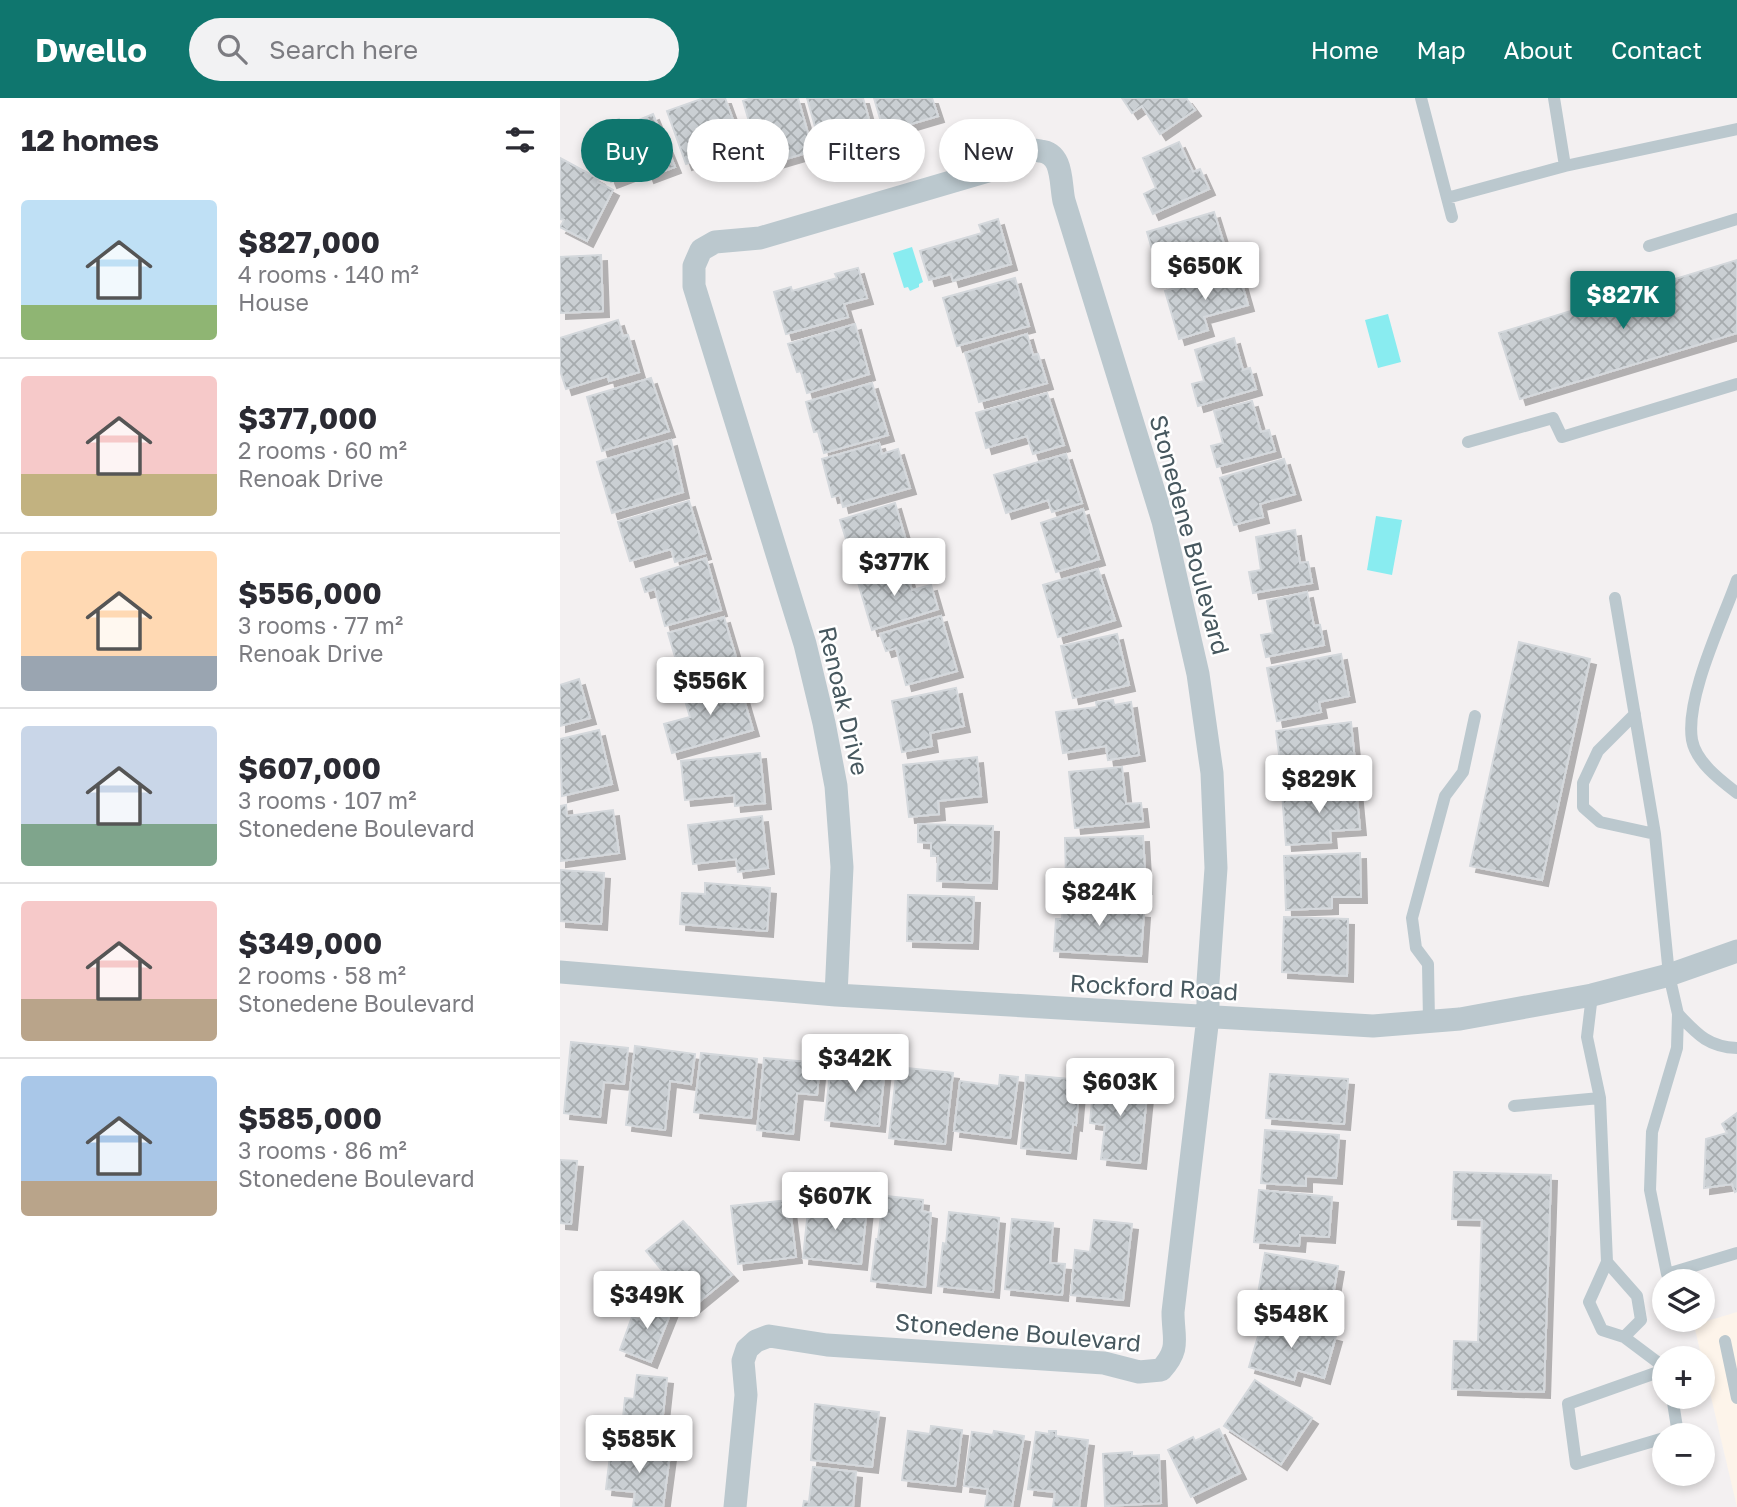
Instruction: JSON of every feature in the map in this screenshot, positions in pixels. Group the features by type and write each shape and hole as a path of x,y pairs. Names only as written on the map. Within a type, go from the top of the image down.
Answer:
{"street":[{"name":"Stonedene Boulevard","path":"694,266 701,250 715,242 760,238 956,181 1009,164 1029,150 1045,151 1056,159 1061,175 1063,201 1163,521 1198,674 1212,773 1216,867 1208,1017 1173,1312 1173,1357 1161,1370 1139,1372 1104,1363 827,1345 769,1336 756,1341 747,1349 743,1361 746,1395 735,1507"},
{"name":"Renoak Drive","path":"694,266 694,286 805,644 836,786 842,867 836,995"},
{"name":"Rockford Road","path":"560,972 836,995 1373,1026 1460,1019 1592,995 1669,975 1737,951"}],"lane":[{"path":"1421,98 1452,217"},
{"path":"1554,98 1565,166"},
{"path":"1447,198 1565,166 1737,129"},
{"path":"1649,246 1737,219"},
{"path":"1468,442 1553,418 1562,437 1737,384"},
{"path":"1737,580 1693,701 1692,729 1692,742 1710,772 1737,793"},
{"path":"1615,598 1655,834 1669,975 1678,1014 1678,1048 1651,1132 1650,1189 1667,1274 1737,1253"},
{"path":"1635,714 1598,751 1583,783 1583,807 1600,822 1655,834"},
{"path":"1429,1021 1428,964 1416,948 1412,919 1444,796 1463,772 1475,716"},
{"path":"1592,995 1587,1037 1600,1098 1606,1262 1589,1302 1602,1330 1624,1337 1652,1359"},
{"path":"1678,1014 1702,1039 1725,1048 1737,1048"},
{"path":"1514,1106 1600,1098"},
{"path":"1606,1262 1637,1296 1641,1320 1624,1337"},
{"path":"1726,1341 1737,1398"},
{"path":"1652,1373 1568,1404 1576,1464 1652,1442"}],"shaded area":[{"path":"1737,1312 1737,1507 1714,1409 1715,1346 1699,1346 1696,1332 1715,1332 1715,1319"}],"water":[{"path":"912,247 923,282 910,291 908,287 904,288 893,253"},
{"path":"1388,314 1401,362 1378,368 1365,320"},
{"path":"1376,516 1402,520 1392,575 1367,570"}],"building":[{"path":"704,98 725,98 733,119 687,119 686,164 673,128 673,119 670,119 667,111"},
{"path":"752,98 798,98 804,119 803,154 789,158 789,119 748,119 743,101"},
{"path":"807,98 863,98 869,119 813,119"},
{"path":"874,98 932,98 938,116 925,120 880,119"},
{"path":"1122,98 1186,98 1195,110 1160,134 1142,106 1132,113"},
{"path":"653,114 655,119 641,119"},
{"path":"1179,142 1193,172 1200,169 1209,189 1153,214 1144,194 1156,188 1143,158"},
{"path":"560,158 581,169 581,182 598,182 613,190 587,241 560,227 564,220 560,219"},
{"path":"1214,212 1225,247 1187,258 1191,272 1161,281 1147,232"},
{"path":"998,219 1011,264 953,281 951,274 929,280 920,251 982,233 979,225"},
{"path":"601,255 603,311 560,313 560,257"},
{"path":"1737,260 1737,333 1520,399 1499,333"},
{"path":"858,268 867,298 844,304 848,317 786,334 774,292 791,287 792,291 837,278 835,274"},
{"path":"1238,270 1248,305 1204,317 1208,330 1179,339 1165,291"},
{"path":"1015,278 1029,326 957,346 943,298"},
{"path":"618,320 623,336 628,335 639,372 609,381 608,376 566,389 560,370 560,338"},
{"path":"855,324 869,374 807,393 801,371 797,372 788,344"},
{"path":"1027,334 1033,355 1038,354 1047,383 979,402 965,353"},
{"path":"1234,338 1243,370 1250,368 1256,389 1198,406 1192,384 1204,381 1195,350"},
{"path":"651,378 669,431 602,451 587,397"},
{"path":"872,383 888,435 824,453 818,431 814,432 806,402"},
{"path":"1047,393 1064,445 1033,454 1027,436 986,448 976,413"},
{"path":"1252,401 1261,432 1269,430 1275,451 1217,467 1211,446 1223,443 1214,411"},
{"path":"671,440 683,492 612,513 597,462"},
{"path":"879,443 882,454 898,449 910,488 843,507 840,495 832,497 822,459"},
{"path":"1066,454 1082,503 1052,512 1048,500 1006,513 994,475"},
{"path":"1284,459 1295,494 1260,504 1263,517 1234,525 1220,478"},
{"path":"689,501 705,553 675,562 671,549 630,561 618,522"},
{"path":"895,503 910,554 856,571 840,520"},
{"path":"1083,509 1099,559 1056,572 1041,523"},
{"path":"1295,530 1300,563 1308,562 1312,583 1253,593 1249,572 1261,570 1256,537"},
{"path":"706,558 721,610 665,626 655,589 645,592 641,579"},
{"path":"904,566 912,590 931,585 938,609 872,630 857,579"},
{"path":"1098,569 1115,620 1058,637 1043,585"},
{"path":"1307,592 1314,626 1320,625 1324,645 1266,657 1261,635 1273,633 1267,601"},
{"path":"941,616 957,671 906,685 896,648 886,651 880,634"},
{"path":"724,617 739,667 683,684 668,633"},
{"path":"1117,634 1129,685 1073,698 1061,646"},
{"path":"1519,642 1590,659 1542,880 1470,866"},
{"path":"1341,654 1349,696 1319,702 1321,712 1277,721 1267,668"},
{"path":"579,679 590,718 560,726 560,685"},
{"path":"738,679 753,730 672,753 664,724 690,717 683,694"},
{"path":"956,688 964,726 930,733 932,746 902,752 892,701"},
{"path":"1113,700 1114,705 1131,702 1139,755 1108,760 1106,746 1063,753 1056,712 1097,707 1096,702"},
{"path":"1351,722 1355,762 1326,766 1327,779 1283,784 1276,731"},
{"path":"599,730 612,784 562,796 560,739"},
{"path":"760,753 765,803 735,806 734,795 685,800 681,761"},
{"path":"977,757 981,796 938,801 939,814 909,817 903,765"},
{"path":"1122,767 1126,804 1141,803 1143,821 1075,828 1069,772"},
{"path":"1356,787 1360,829 1330,831 1331,842 1286,845 1282,793"},
{"path":"566,805 567,816 613,810 619,853 560,861 560,806"},
{"path":"762,816 768,868 738,872 736,859 693,864 688,825"},
{"path":"918,824 993,826 991,883 937,881 938,856 931,856 931,843 918,842"},
{"path":"1143,836 1146,888 1115,889 1114,876 1066,877 1065,838"},
{"path":"1360,853 1361,897 1332,897 1332,908 1286,910 1284,856"},
{"path":"560,870 604,873 601,924 560,921"},
{"path":"705,883 770,888 767,931 680,924 682,893 705,894"},
{"path":"908,895 974,897 972,943 907,941"},
{"path":"1080,895 1117,897 1117,910 1144,912 1141,956 1054,951 1056,919 1062,919 1063,903 1080,904"},
{"path":"1284,917 1348,919 1347,976 1282,972"},
{"path":"571,1042 628,1048 624,1084 604,1082 600,1117 564,1113"},
{"path":"635,1046 695,1054 691,1084 670,1081 665,1130 626,1125"},
{"path":"701,1053 757,1059 751,1118 694,1112"},
{"path":"764,1058 820,1063 817,1095 797,1093 793,1134 757,1130"},
{"path":"831,1063 885,1067 879,1126 825,1120"},
{"path":"897,1067 953,1073 945,1144 889,1138"},
{"path":"1270,1074 1348,1079 1344,1124 1266,1118"},
{"path":"1000,1075 1018,1077 1010,1138 954,1131 960,1081 999,1086"},
{"path":"1026,1075 1080,1080 1076,1125 1073,1124 1070,1153 1021,1148"},
{"path":"1094,1079 1148,1085 1140,1163 1101,1159 1105,1125 1090,1123"},
{"path":"1737,1113 1737,1191 1735,1192 1732,1184 1704,1188 1706,1139 1727,1133 1722,1124"},
{"path":"1265,1130 1339,1135 1336,1178 1306,1176 1306,1186 1261,1183"},
{"path":"560,1160 577,1161 571,1224 560,1223"},
{"path":"1454,1172 1551,1175 1544,1392 1452,1389 1454,1341 1478,1342 1482,1220 1452,1219"},
{"path":"1259,1190 1332,1197 1329,1237 1300,1235 1299,1246 1254,1242"},
{"path":"886,1196 923,1200 922,1211 931,1213 925,1287 871,1281 876,1239"},
{"path":"789,1200 796,1257 738,1264 731,1206"},
{"path":"809,1201 867,1207 861,1264 803,1258"},
{"path":"949,1212 999,1218 993,1292 938,1286"},
{"path":"1012,1219 1053,1223 1050,1263 1065,1264 1062,1295 1005,1289"},
{"path":"1094,1220 1132,1224 1123,1300 1071,1295 1075,1250 1090,1252"},
{"path":"683,1221 732,1275 689,1310 646,1251"},
{"path":"1265,1253 1338,1266 1331,1307 1301,1302 1299,1312 1256,1305"},
{"path":"649,1299 673,1307 651,1362 620,1350 632,1317 641,1320"},
{"path":"1264,1316 1336,1336 1324,1378 1297,1370 1294,1380 1249,1367"},
{"path":"637,1375 667,1378 660,1442 621,1437 625,1398 634,1399"},
{"path":"1255,1380 1312,1418 1281,1464 1224,1426"},
{"path":"815,1404 879,1412 872,1467 811,1460"},
{"path":"931,1426 962,1430 955,1486 902,1480 908,1431 930,1434"},
{"path":"1219,1429 1240,1473 1191,1497 1168,1450 1193,1437 1195,1441"},
{"path":"994,1431 1024,1436 1012,1507 985,1507 988,1489 964,1486 972,1432 993,1435"},
{"path":"1049,1431 1056,1431 1056,1436 1088,1440 1079,1507 1053,1507 1055,1492 1028,1489 1036,1432 1049,1434"},
{"path":"611,1447 670,1454 663,1507 633,1507 635,1492 606,1489"},
{"path":"1132,1452 1132,1456 1159,1455 1161,1503 1105,1506 1103,1454"},
{"path":"813,1467 856,1472 853,1507 803,1507 804,1501 809,1502"}]}
